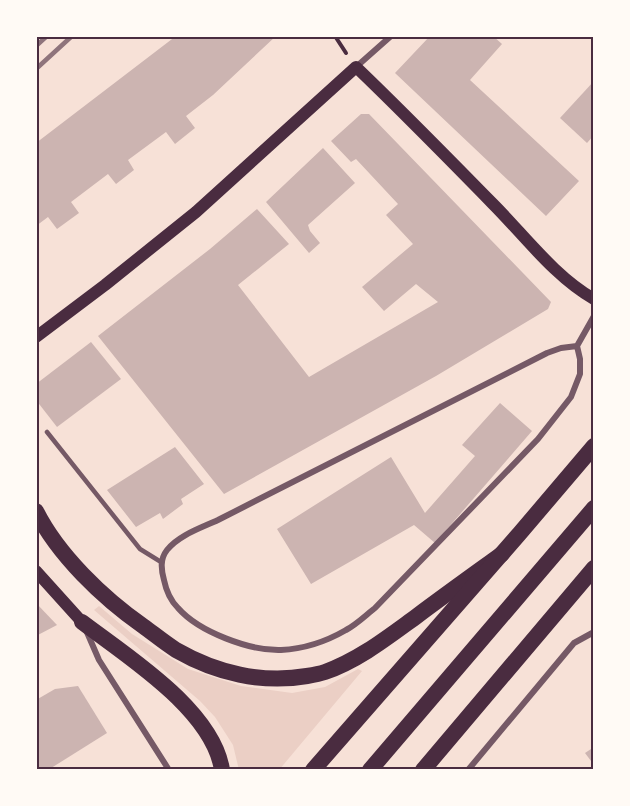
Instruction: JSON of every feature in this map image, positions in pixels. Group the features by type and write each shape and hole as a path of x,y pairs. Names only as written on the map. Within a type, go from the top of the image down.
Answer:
{"highway":[{"path":"313,770 594,446"},
{"path":"370,770 594,507"},
{"path":"36,511 60,549 125,613 175,649 202,663 240,675 268,679 323,673 356,659 501,554"},
{"path":"423,770 594,568"},
{"path":"82,622 168,689 192,711 213,742 222,770"}],"main road":[{"path":"36,337 196,212 356,67 561,274 576,288 594,298"},
{"path":"36,571 82,622"}],"street":[{"path":"356,67 391,36"},
{"path":"577,346 547,353 177,540 166,551 161,562 166,590 177,608 198,626 251,647 281,650 317,644 347,630 375,608 538,439 571,397 580,374 577,346 594,316"},
{"path":"82,622 99,660 169,770"},
{"path":"468,770 574,643 594,632"}],"lane":[{"path":"47,432 140,549 161,562"},
{"path":"577,589 594,578"}],"shaded area":[{"path":"99,606 132,634 188,669 241,686 292,693 325,687 358,669 362,671 279,770 239,770 233,745 215,717 200,701 94,610"}],"building":[{"path":"176,36 276,36 213,95 186,116 195,128 175,144 166,132 128,160 134,170 116,184 108,174 71,202 79,213 57,229 48,217 36,226 36,143"},
{"path":"430,36 493,36 502,44 470,80 579,181 546,216 395,73"},
{"path":"594,81 594,135 587,143 560,118"},
{"path":"361,114 369,114 551,302 548,309 436,376 224,494 98,336 210,249 257,209 289,244 238,285 309,377 438,302 416,284 384,311 362,287 413,244 386,215 398,204 356,159 351,162 331,141"},
{"path":"323,148 355,183 308,225 320,243 309,253 266,202"},
{"path":"91,342 121,379 57,427 36,400 36,384"},
{"path":"500,403 532,431 435,543 414,525 311,584 277,529 391,457 425,513 475,456 462,445"},
{"path":"175,447 204,484 181,499 183,504 163,519 160,513 136,527 107,490"},
{"path":"36,603 57,625 36,636"},
{"path":"78,686 107,733 48,770 36,770 36,700 55,689"},
{"path":"594,747 594,765 585,753"}],"railway":[{"path":"36,46 47,36"},
{"path":"36,69 72,36"}]}
